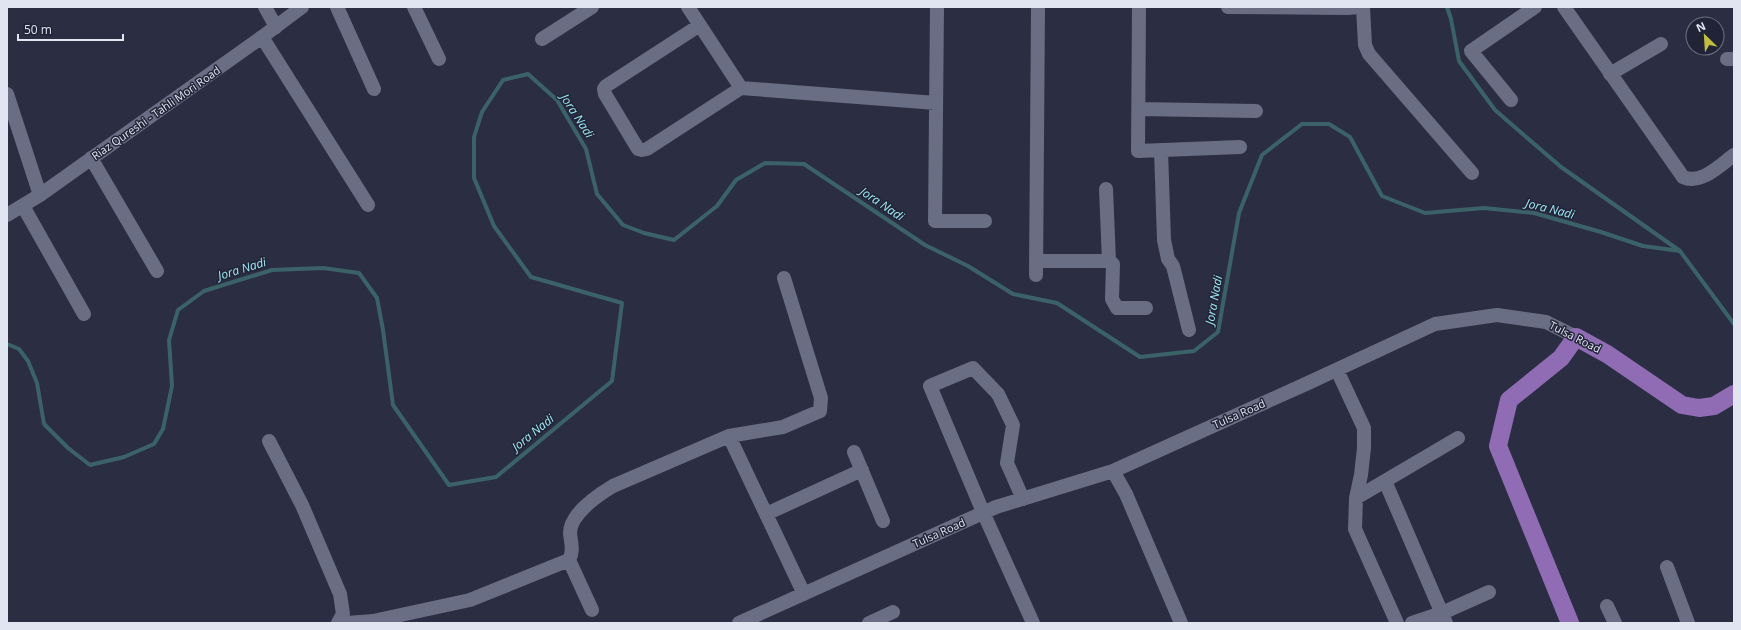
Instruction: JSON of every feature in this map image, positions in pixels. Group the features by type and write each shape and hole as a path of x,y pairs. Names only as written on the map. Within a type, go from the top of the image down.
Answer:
{"main road":[{"name":"Tulsa Road","path":"1576,337 1607,354 1682,405 1699,408 1714,406 1734,394"},
{"path":"1570,623 1498,446 1509,400 1561,358 1576,337"}],"street":[{"path":"266,7 276,27"},
{"name":"Riaz Qureshi - Tahli Mori Road","path":"7,215 40,195 302,7"},
{"path":"337,7 374,89"},
{"path":"414,7 439,59"},
{"path":"542,39 592,7"},
{"path":"688,7 741,88"},
{"path":"937,7 935,221 985,221"},
{"path":"1038,7 1036,268 1109,261"},
{"path":"1139,7 1138,151 1240,148"},
{"path":"1228,7 1358,7"},
{"path":"1363,7 1366,44 1369,54 1472,174"},
{"path":"1511,100 1471,51 1535,7"},
{"path":"1564,7 1683,177 1690,180 1701,179 1734,155"},
{"path":"700,25 606,86 604,89 605,94 638,149 647,149 741,88 936,104"},
{"path":"262,37 368,204"},
{"path":"1610,74 1661,44"},
{"path":"7,94 40,195"},
{"path":"1139,109 1256,111"},
{"path":"1160,150 1164,240 1168,259 1173,266 1189,330"},
{"path":"91,158 157,271"},
{"path":"1106,189 1109,261 1113,264 1112,299 1114,305 1117,308 1146,308"},
{"path":"23,206 84,314"},
{"path":"347,623 373,621 470,600 569,560 573,554 571,528 576,516 597,495 613,486 729,436 783,427 820,411 821,398 784,278"},
{"name":"Tulsa Road","path":"739,623 983,512 1113,471 1435,324 1497,315 1546,322 1576,337"},
{"path":"1023,499 1007,463 1013,425 998,394 973,368 930,386 1029,622"},
{"path":"1337,370 1364,428 1364,448 1361,475 1356,498 1355,529 1398,623"},
{"path":"729,436 804,594"},
{"path":"1356,498 1458,438"},
{"path":"270,441 302,506 340,594 343,614 338,623"},
{"path":"854,452 883,521"},
{"path":"766,514 862,470"},
{"path":"1113,471 1126,494 1181,623"},
{"path":"1385,481 1444,618"},
{"path":"569,560 592,610"},
{"path":"1667,567 1688,623"},
{"path":"1412,623 1444,618 1489,592"},
{"path":"1607,606 1615,623"},
{"path":"869,623 892,612"}],"waterway":[{"path":"1447,7 1451,19 1459,61 1495,110 1561,167 1680,251 1734,324"},
{"name":"Jora Nadi","path":"7,344 19,349 28,361 37,383 44,424 68,448 90,465 124,457 154,444 163,429 172,386 169,340 178,310 204,291 272,270 323,268 359,273 377,298 383,330 393,405 449,485 496,477 612,381 622,303 531,277 494,226 474,178 474,137 482,112 503,80 528,74 557,100 586,149 597,194 623,225 644,233 674,240 717,206 736,180 765,163 804,164 925,245 968,266 1013,294 1057,303 1140,357 1194,351 1218,332 1239,213 1262,155 1302,124 1329,124 1350,137 1382,196 1425,213 1484,208 1534,213 1601,232 1643,246 1680,251"}]}
